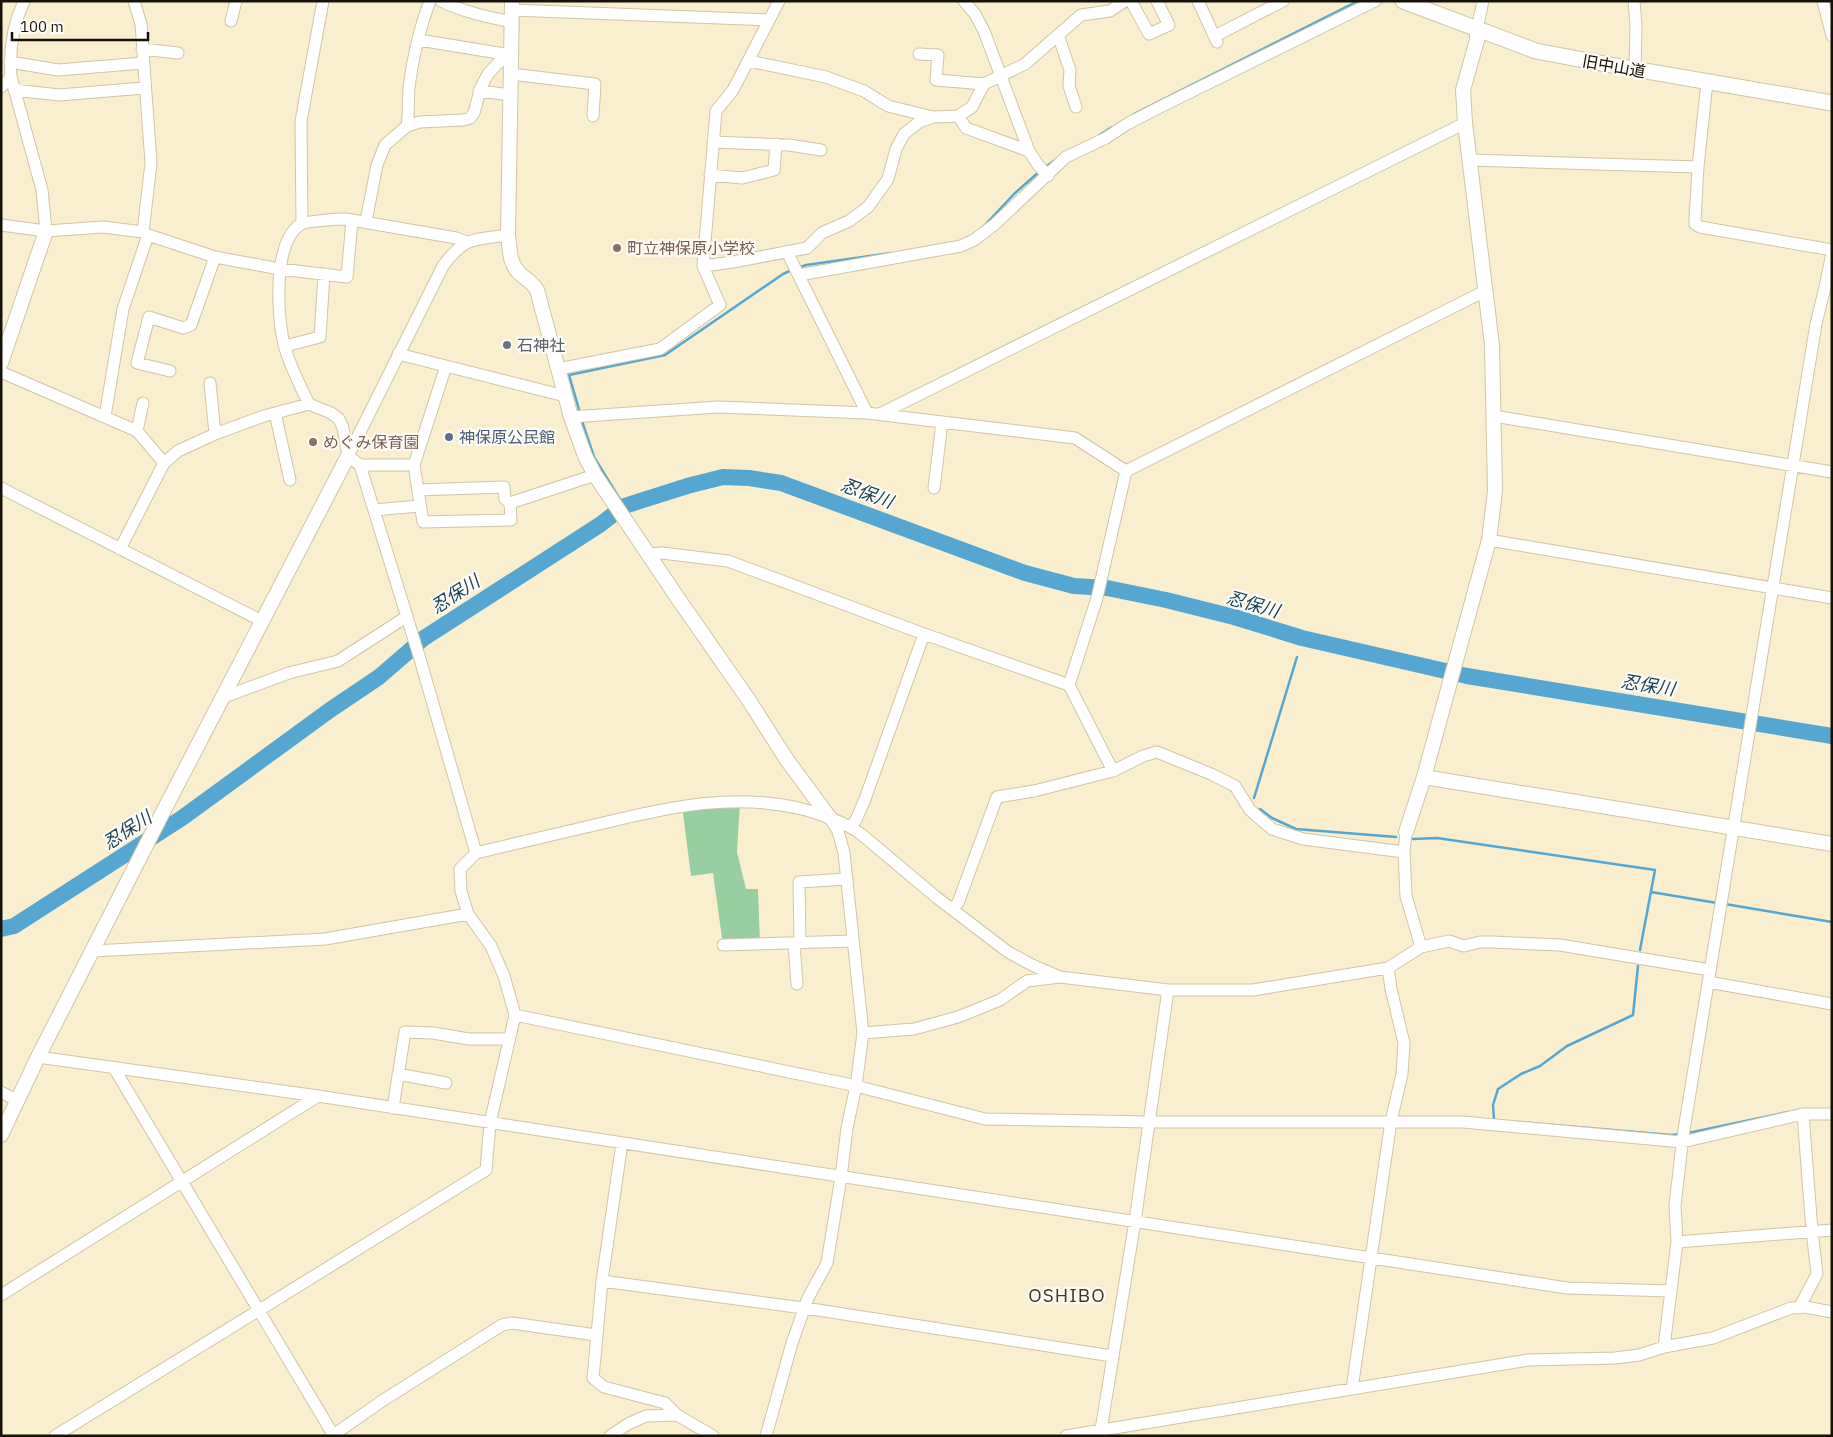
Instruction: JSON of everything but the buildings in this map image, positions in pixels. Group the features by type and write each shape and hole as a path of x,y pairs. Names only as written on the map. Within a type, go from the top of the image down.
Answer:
{"main road":[{"name":"旧中山道","path":"1403,1 1536,51 1832,104"}],"street":[{"path":"1,363 46,232 42,190 11,77 12,38 18,13 24,1"},
{"path":"105,416 123,309 145,234 151,163 144,88 141,24 134,1"},
{"path":"231,21 236,1"},
{"path":"302,224 301,121 322,1"},
{"path":"407,126 410,110 408,100 409,85 424,15 430,1"},
{"path":"441,1 455,8 480,16 512,11 769,20"},
{"path":"558,369 660,349 720,305 703,266 716,110 733,90 779,1"},
{"path":"964,1 975,14 984,31 1030,151 1038,165 1048,176"},
{"path":"919,54 938,56 936,80 984,84 1025,64 1081,15 1110,10 1125,1"},
{"path":"1131,1 1149,34 1169,25 1157,1"},
{"path":"1198,1 1216,39 1283,1"},
{"path":"799,275 961,246 974,240 994,225 1066,157 1106,138 1127,124 1375,1"},
{"path":"1421,947 1406,896 1404,852 1406,832 1424,776 1489,540 1496,491 1492,345 1465,123 1463,90 1477,40 1477,30 1483,1"},
{"path":"1634,1 1634,69"},
{"path":"1824,1 1832,36"},
{"path":"512,11 508,235 511,262 519,273 532,283 537,290 565,396 585,456 611,499 748,699 787,760 829,817 838,831 842,844 863,1033 827,1263 804,1309 766,1436"},
{"path":"1058,35 1070,70 1069,86 1076,106"},
{"path":"419,40 511,55"},
{"path":"142,49 178,53"},
{"path":"366,221 380,155 385,146 407,126 420,122 470,118 474,113 480,91 488,74 498,63 511,55"},
{"path":"749,61 826,77 864,90 888,106 933,117 958,116 972,108 984,84"},
{"path":"10,62 58,70 143,63"},
{"path":"511,74 595,84 593,116"},
{"path":"1,87 11,77"},
{"path":"1664,1347 1677,1242 1675,1205 1682,1142 1816,324 1832,252 1700,227 1695,224 1698,167 1708,82"},
{"path":"14,90 59,96 144,88"},
{"path":"480,91 511,95"},
{"path":"958,116 966,128 1030,151"},
{"path":"703,266 807,248 822,233 849,221 868,207 888,179 896,149 904,134 919,122 933,117"},
{"path":"880,414 1465,123"},
{"path":"713,142 776,144 821,150"},
{"path":"710,175 742,178 774,170 776,144"},
{"path":"1470,160 1698,167"},
{"path":"309,404 294,373 285,346 278,298 280,269 284,250 293,233 302,224 333,219 366,221 399,229 456,238 467,242"},
{"path":"1,225 46,232 103,227 145,234 215,257 280,269 347,277 352,220"},
{"path":"1,1135 163,812 348,456 443,266 454,251 467,242 508,235"},
{"path":"788,252 867,413"},
{"path":"170,371 137,362 149,317 183,328 191,325 215,257"},
{"path":"285,346 320,337 324,274"},
{"path":"1126,471 1485,291"},
{"path":"398,354 565,396"},
{"path":"418,490 504,487 506,499 510,503 511,520 423,522 414,465 446,366"},
{"path":"1,372 137,431 164,463"},
{"path":"210,383 215,434"},
{"path":"137,431 143,403"},
{"path":"120,550 164,463 178,451 215,434 275,413 309,404 331,413 339,419 343,428 348,456 360,465 420,659 476,853"},
{"path":"571,416 718,407 880,414 1075,438 1126,471"},
{"path":"275,413 290,480"},
{"path":"1494,416 1832,472"},
{"path":"934,488 942,422"},
{"path":"360,465 414,465"},
{"path":"1069,684 1102,581 1126,471"},
{"path":"510,503 595,474"},
{"path":"1,488 262,621"},
{"path":"374,510 420,506"},
{"path":"1489,540 1832,598"},
{"path":"648,554 662,553 728,561 924,634 1069,684 1113,771"},
{"path":"224,696 289,673 338,661 406,617"},
{"path":"850,826 856,820 924,634"},
{"path":"952,909 958,903 997,797 1037,790 1113,771 1143,756 1157,752 1235,786 1250,810 1272,829 1303,839 1404,852"},
{"path":"1424,776 1832,844"},
{"path":"55,1436 486,1170 490,1123 515,1015 504,976 491,946 468,914 461,890 460,869 476,853 639,814 699,803 759,801 786,805 829,817 850,826 1008,952 1060,977"},
{"path":"797,984 800,882 847,879"},
{"path":"93,951 325,939 468,914"},
{"path":"723,945 854,941"},
{"path":"863,1033 914,1029 958,1018 1000,1000 1027,981 1060,977 1168,990 1252,990 1388,968 1421,947 1449,941 1464,946 1480,942 1560,945 1710,970"},
{"path":"1352,1389 1391,1121 1402,1074 1404,1044 1388,968"},
{"path":"1708,982 1832,1004"},
{"path":"1101,1430 1135,1221 1168,990"},
{"path":"515,1015 856,1086 985,1119 1149,1122 1463,1122 1682,1142 1803,1114 1832,1114"},
{"path":"393,1108 405,1032 433,1033 469,1039 509,1039"},
{"path":"38,1058 318,1096 1567,1288 1671,1291"},
{"path":"114,1068 333,1436 382,1401 502,1325 512,1323 596,1335"},
{"path":"398,1074 446,1083"},
{"path":"1,1092 18,1100"},
{"path":"1,1295 318,1096"},
{"path":"1799,1308 1817,1274 1803,1114"},
{"path":"622,1143 602,1281 593,1378 604,1387 665,1403 676,1415 713,1436"},
{"path":"1677,1242 1832,1230"},
{"path":"602,1281 818,1310 1112,1356"},
{"path":"1066,1436 1528,1360 1615,1358 1639,1355 1664,1347 1713,1338 1791,1308 1832,1312"},
{"path":"610,1436 628,1424 646,1416 676,1415"}],"green space":[{"path":"740,801 737,852 746,889 758,889 760,944 723,945 713,873 691,876 682,806"}],"waterway":[{"path":"1134,114 1358,1"},
{"path":"1098,136 1112,127"},
{"path":"1044,168 1058,158"},
{"path":"983,227 1015,193 1040,171"},
{"path":"798,268 806,265 891,253"},
{"path":"580,413 569,375 665,355 783,274 792,270"},
{"path":"582,421 594,457 624,506"},
{"name":"忍保川","path":"1,929 14,926 182,818 330,710 379,677 424,638 601,524 624,506 723,477 749,478 781,483 1025,573 1074,586 1107,588 1166,600 1234,617 1302,638 1467,676 1832,736"},
{"name":"忍保川","path":"1301,642 1302,638"},
{"path":"1254,798 1297,657"},
{"path":"1260,809 1272,818 1296,829 1396,837"},
{"path":"1413,839 1437,838 1655,870 1640,950"},
{"path":"1651,892 1717,903"},
{"path":"1725,904 1832,922"},
{"path":"1496,1120 1494,1120 1493,1105 1498,1089 1521,1074 1540,1066 1567,1046 1633,1015 1638,966"},
{"path":"1688,1133 1788,1112"},
{"path":"1519,1122 1671,1135 1680,1134"}],"place":[{"name":"町立神保原小学校","path":"617,248"},
{"name":"石神社","path":"507,345"},
{"name":"神保原公民館","path":"449,437"},
{"name":"めぐみ保育園","path":"313,442"}],"district":[{"name":"OSHIBO","path":"1067,1295"}]}
